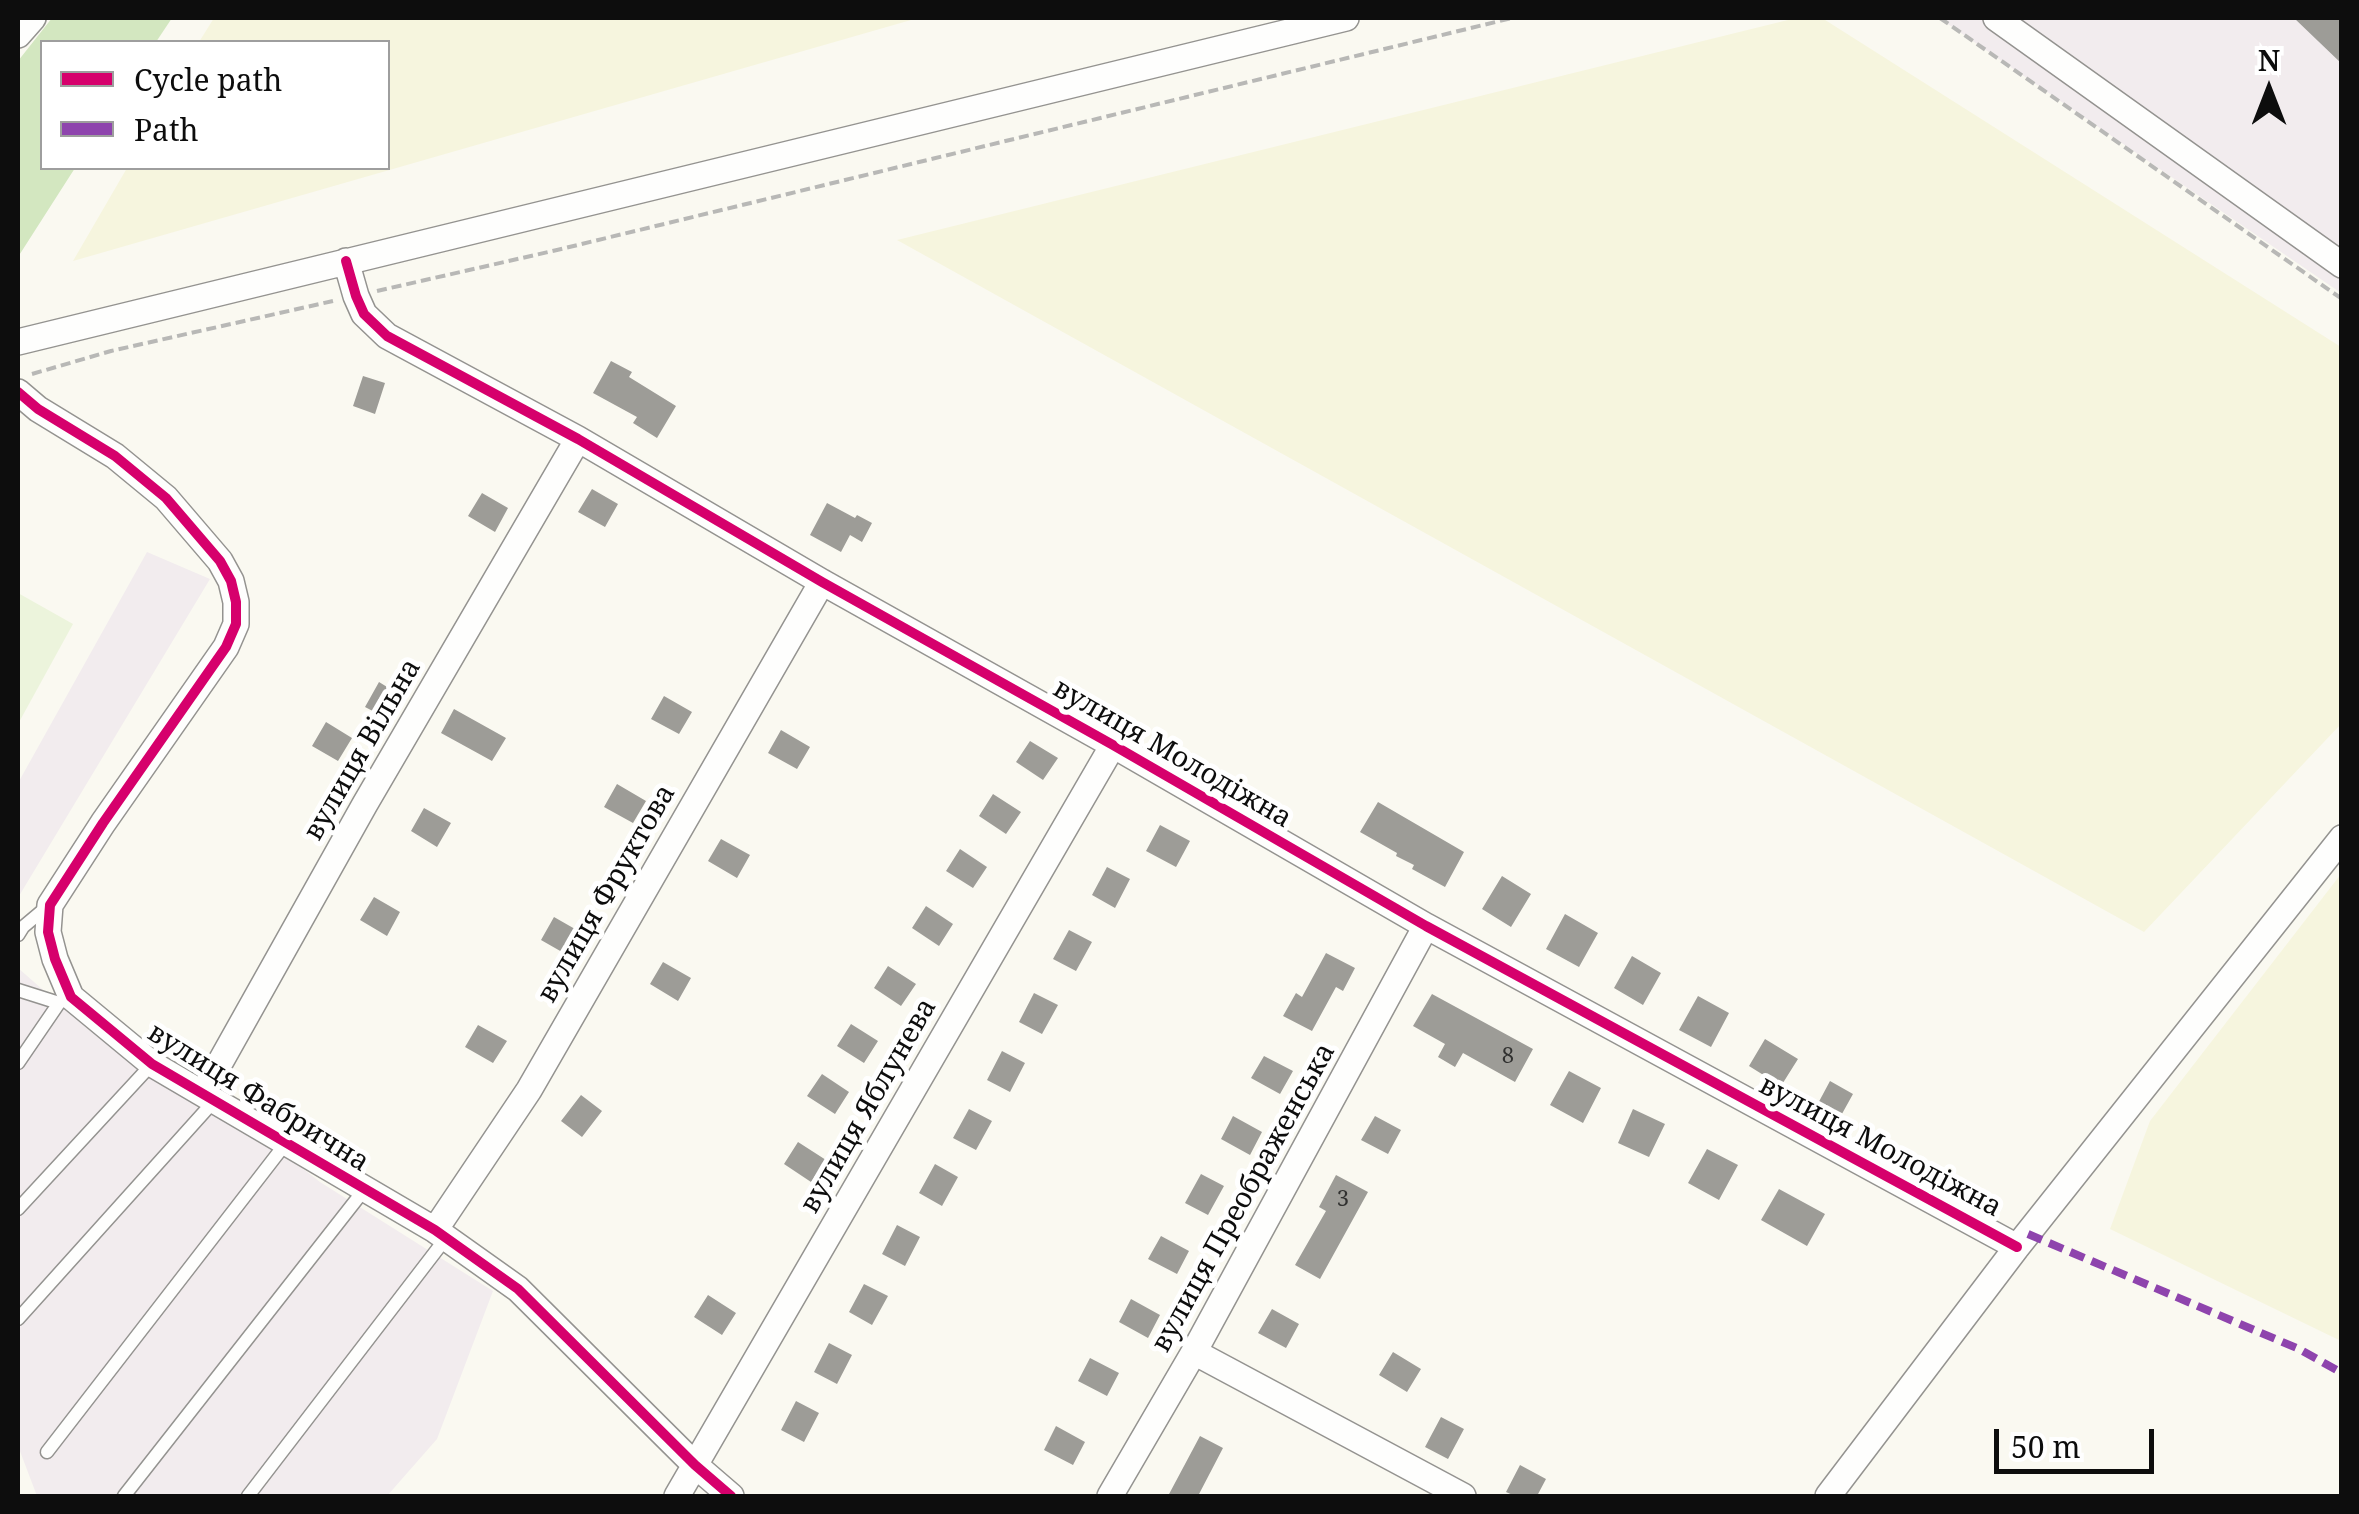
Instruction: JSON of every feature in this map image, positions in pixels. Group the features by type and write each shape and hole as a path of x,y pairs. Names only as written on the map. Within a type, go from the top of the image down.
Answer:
{"street":[{"path":"18,35 33,18"},
{"path":"18,342 1346,18"},
{"path":"1996,18 2342,264"},
{"name":"вулиця Молодіжна","path":"346,260 364,314 387,336 578,439 1426,926 2017,1246"},
{"path":"18,392 38,409 115,456 166,498 220,561 236,602 236,624 226,648 50,905"},
{"name":"вулиця Вільна","path":"209,1096 365,804 578,439"},
{"name":"вулиця Фруктова","path":"441,1234 529,1090 822,582"},
{"name":"вулиця Яблунева","path":"676,1496 1113,746"},
{"path":"1828,1496 2017,1246 2342,838"},
{"name":"вулиця Фабрична","path":"50,905 48,932 65,1000 152,1064 441,1234 518,1289 731,1496"},
{"name":"вулиця Преображенська","path":"1110,1496 1194,1352 1426,926"},
{"path":"1194,1352 1463,1496"}],"lane":[{"path":"18,935 22,927 50,905"},
{"path":"18,990 65,1000 18,1063"},
{"path":"18,1209 152,1064"},
{"path":"18,1319 209,1096"},
{"path":"47,1452 286,1143"},
{"path":"124,1496 364,1190"},
{"path":"248,1496 441,1234"}],"path":[{"path":"18,378 111,351 557,250 1512,18"},
{"path":"1940,18 2342,300"}],"shaded area":[{"path":"1939,18 2341,18 2341,293"},
{"path":"147,552 210,579 19,896 18,931 18,783"},
{"path":"18,968 89,1030 215,1100 320,1182 493,1291 437,1439 387,1496 37,1496 18,1446"}],"green space":[{"path":"52,18 172,18 157,40 40,40 40,170 74,170 18,257 18,61"},
{"path":"214,18 918,18 390,170 390,40 200,40"},
{"path":"1796,18 1822,18 2341,347 2341,724 2144,932 897,240"},
{"path":"126,170 389,170 73,261"},
{"path":"18,593 73,624 18,724"},
{"path":"2341,874 2341,1341 2110,1229 2150,1121"}],"building":[{"path":"2294,18 2342,18 2342,64"},
{"path":"611,361 676,406 657,438 633,423 637,417 593,393"},
{"path":"363,376 385,383 375,414 353,406"},
{"path":"592,489 618,504 605,527 578,512"},
{"path":"482,493 508,508 495,532 468,516"},
{"path":"827,503 872,523 862,542 850,535 841,552 810,535"},
{"path":"379,682 405,698 392,721 365,707"},
{"path":"664,696 692,712 679,734 651,719"},
{"path":"454,709 506,738 492,761 441,733"},
{"path":"326,722 352,738 338,761 312,746"},
{"path":"781,730 810,747 797,769 768,753"},
{"path":"1030,741 1058,758 1043,780 1016,762"},
{"path":"617,784 646,801 633,823 604,807"},
{"path":"993,794 1021,812 1006,834 979,816"},
{"path":"1378,802 1464,852 1445,887 1360,832"},
{"path":"424,808 451,823 437,847 411,831"},
{"path":"1160,825 1190,841 1176,867 1146,851"},
{"path":"721,839 750,855 737,878 708,861"},
{"path":"960,849 987,867 973,888 946,871"},
{"path":"1107,867 1130,879 1115,908 1092,895"},
{"path":"1502,876 1531,894 1511,927 1482,909"},
{"path":"374,897 400,912 387,936 360,920"},
{"path":"926,906 953,924 939,946 912,928"},
{"path":"1565,914 1598,933 1579,967 1546,949"},
{"path":"554,917 582,933 569,956 541,940"},
{"path":"1069,930 1092,942 1076,971 1053,959"},
{"path":"1326,953 1355,968 1343,991 1336,987 1312,1031 1283,1016 1296,993 1302,997"},
{"path":"1632,956 1661,973 1643,1005 1614,988"},
{"path":"663,962 691,978 678,1001 650,984"},
{"path":"888,966 916,984 901,1006 874,988"},
{"path":"1034,993 1058,1005 1042,1034 1019,1022"},
{"path":"1432,994 1533,1049 1515,1082 1463,1053 1455,1067 1438,1057 1445,1044 1413,1026"},
{"path":"1698,996 1729,1013 1711,1047 1679,1030"},
{"path":"851,1024 878,1041 864,1063 837,1046"},
{"path":"478,1025 507,1041 493,1063 465,1047"},
{"path":"1765,1039 1798,1059 1781,1086 1749,1066"},
{"path":"1002,1051 1025,1063 1010,1092 987,1080"},
{"path":"1264,1056 1293,1071 1280,1094 1251,1078"},
{"path":"1569,1071 1601,1088 1583,1123 1550,1105"},
{"path":"822,1074 849,1092 835,1114 807,1096"},
{"path":"1830,1081 1853,1094 1838,1121 1815,1109"},
{"path":"581,1095 602,1111 582,1137 561,1121"},
{"path":"969,1109 992,1121 976,1150 953,1138"},
{"path":"1633,1109 1665,1124 1649,1157 1618,1143"},
{"path":"1233,1116 1262,1132 1250,1155 1221,1139"},
{"path":"1375,1116 1401,1130 1388,1154 1361,1140"},
{"path":"798,1142 826,1160 811,1182 784,1164"},
{"path":"1707,1149 1738,1165 1719,1200 1688,1183"},
{"path":"935,1164 958,1177 942,1206 919,1193"},
{"path":"1201,1174 1224,1186 1208,1215 1185,1203"},
{"path":"1336,1175 1368,1192 1320,1279 1295,1265 1326,1211 1319,1207"},
{"path":"1779,1189 1825,1214 1807,1246 1761,1220"},
{"path":"897,1225 920,1237 905,1266 882,1254"},
{"path":"1161,1236 1189,1251 1177,1274 1148,1259"},
{"path":"864,1284 888,1296 872,1325 849,1312"},
{"path":"708,1295 736,1313 722,1335 694,1317"},
{"path":"1131,1299 1160,1315 1148,1338 1119,1322"},
{"path":"1272,1309 1299,1324 1286,1348 1258,1333"},
{"path":"829,1343 852,1355 837,1384 814,1372"},
{"path":"1393,1352 1421,1369 1407,1392 1379,1375"},
{"path":"1090,1358 1119,1373 1107,1396 1078,1381"},
{"path":"796,1401 819,1413 804,1442 781,1430"},
{"path":"1441,1417 1464,1429 1448,1459 1425,1447"},
{"path":"1056,1426 1085,1442 1073,1465 1044,1450"},
{"path":"1200,1436 1223,1448 1198,1496 1168,1496"},
{"path":"1520,1465 1546,1479 1537,1496 1506,1492"}],"marked path":[{"path":"2028,1234 2299,1349 2342,1373"}],"cycle path":[{"path":"346,261 364,314 387,336 578,439 1426,926 2017,1247"},
{"path":"18,392 38,409 115,456 166,498 220,561 236,602 236,624 226,647 50,905 48,932 71,997 152,1064 435,1230 518,1289 731,1496"}]}
